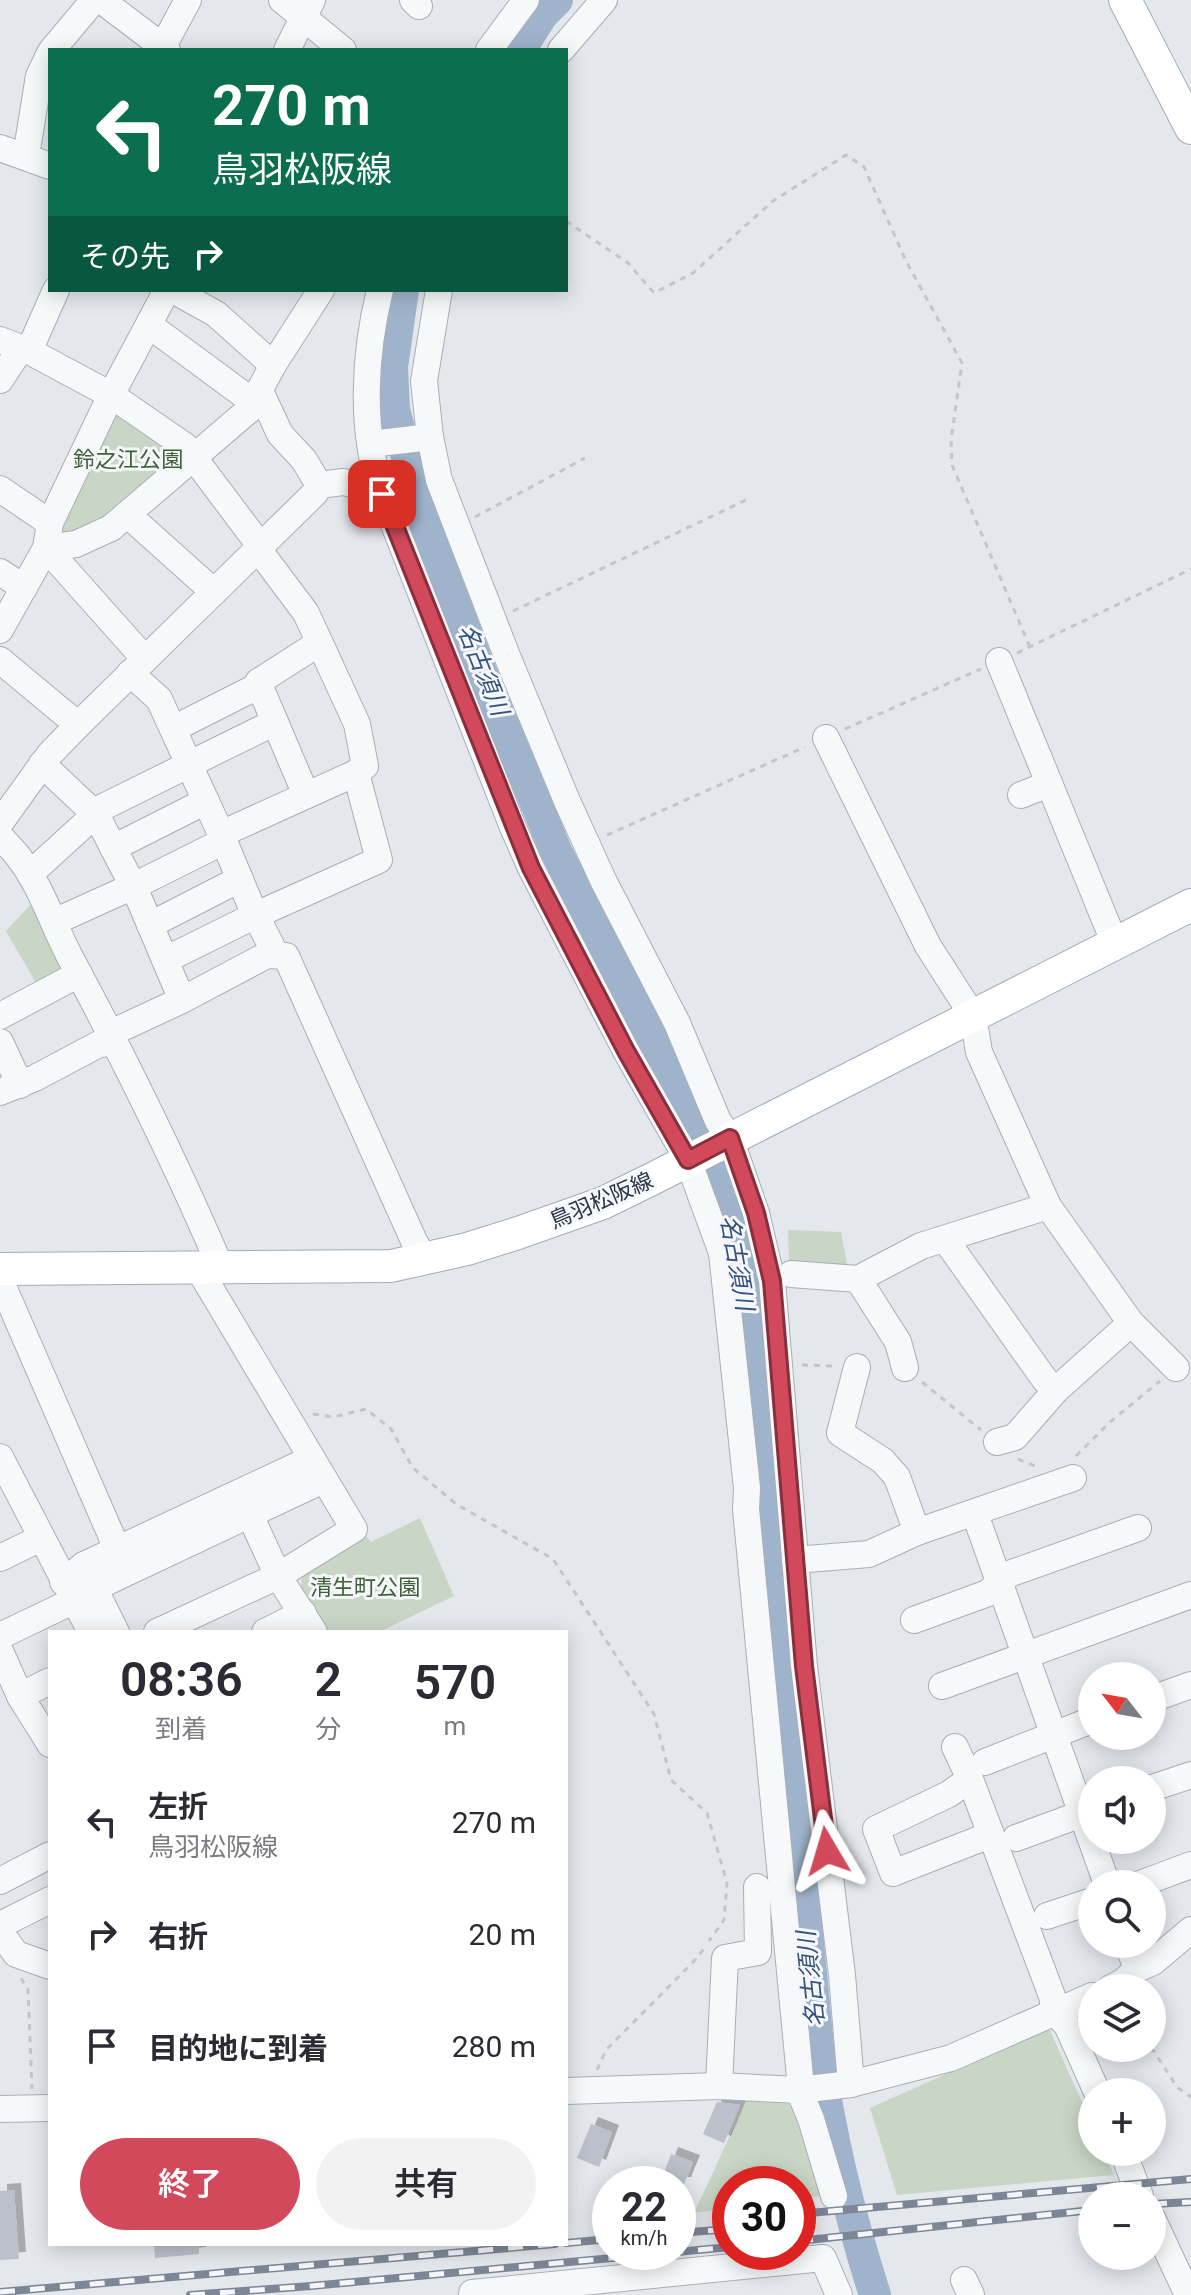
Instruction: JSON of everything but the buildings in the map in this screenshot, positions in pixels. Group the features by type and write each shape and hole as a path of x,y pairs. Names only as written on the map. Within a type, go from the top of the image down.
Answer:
{"main road":[{"path":"1125,0 1191,128"},
{"name":"鳥羽松阪線","path":"2,1269 391,1266 505,1237 603,1203 1191,905"}],"street":[{"path":"54,48 94,0"},
{"path":"101,0 163,48"},
{"path":"490,48 526,0"},
{"path":"563,48 604,0"},
{"path":"164,48 186,1"},
{"path":"288,48 298,6"},
{"path":"298,6 341,48"},
{"path":"0,148 38,161 39,76 48,57"},
{"path":"0,380 16,346 55,292"},
{"path":"0,630 24,588 111,395 169,292"},
{"path":"174,292 216,314 273,365"},
{"path":"48,536 76,544 111,528 249,410 273,365 320,292"},
{"path":"380,292 367,369 371,444 377,480 531,868 626,1051 688,1160 722,1253 747,1488 746,1509 799,2063 799,2090 834,2196"},
{"path":"439,292 424,381 430,437 439,480 567,801 603,880 677,1023 718,1121 730,1138 756,1213 772,1281 804,1666 842,1975 851,2084"},
{"path":"149,325 241,393 258,396 280,434 304,460 319,485"},
{"path":"16,346 111,395 195,456 306,613 357,724 365,766 56,928"},
{"path":"371,444 430,437"},
{"path":"319,485 343,482 368,487 377,480"},
{"path":"0,823 42,764 78,725 260,548 315,493 319,485"},
{"path":"0,489 48,536 159,699 276,955"},
{"path":"128,515 214,592"},
{"path":"0,572 24,588"},
{"path":"306,795 258,682 319,643"},
{"path":"0,660 78,725"},
{"path":"999,661 1115,944"},
{"path":"173,729 258,686"},
{"path":"30,874 88,821 93,812 275,722"},
{"path":"826,738 928,946 973,1016 979,1052 1048,1206 1131,1323 1176,1368"},
{"path":"42,764 93,812 132,886 182,1000"},
{"path":"165,960 379,860 356,773"},
{"path":"1021,795 1049,784"},
{"path":"113,848 206,801"},
{"path":"0,836 19,856 30,874 113,1038 196,1209 208,1266 284,1415 354,1529 278,1576 161,1630"},
{"path":"150,925 240,879"},
{"path":"0,1042 10,1088 113,1038 267,955 286,956 424,1258"},
{"path":"0,1016 79,974"},
{"path":"791,1274 858,1279 921,1246 1048,1206"},
{"path":"945,1239 1045,1380 1056,1390"},
{"path":"2,1269 2,1284 118,1551"},
{"path":"858,1279 898,1342 905,1368"},
{"path":"997,1442 1015,1437 1056,1390 1131,1323"},
{"path":"857,1367 840,1433 883,1461 897,1477 917,1532"},
{"path":"78,1584 317,1470"},
{"path":"3,1471 41,1538 114,1630"},
{"path":"795,1560 869,1554 917,1532 975,1514 1070,1472"},
{"path":"0,1636 78,1584 118,1551 243,1504"},
{"path":"243,1504 278,1576 310,1627 283,1630"},
{"path":"975,1514 1053,1734 1078,1791"},
{"path":"914,1620 988,1593 1009,1574 1138,1528"},
{"path":"0,1558 41,1538"},
{"path":"78,1584 90,1630"},
{"path":"942,1686 1191,1595"},
{"path":"0,1651 20,1696 48,1741"},
{"path":"20,1696 48,1682"},
{"path":"1166,1694 1191,1685"},
{"path":"1078,1725 978,1770 949,1794 876,1829 893,1873 1078,1815"},
{"path":"955,1747 978,1770 1003,1836 1055,2013 1067,2025 1091,2078"},
{"path":"1166,1783 1191,1775"},
{"path":"0,1881 48,1856"},
{"path":"1166,1874 1191,1865"},
{"path":"719,2086 725,1958 758,1952 757,1887"},
{"path":"0,1925 48,1901"},
{"path":"1047,1916 1078,1906"},
{"path":"1132,1974 1153,1962 1191,1930"},
{"path":"0,1932 19,1956 48,1965"},
{"path":"19,1956 48,1945"},
{"path":"1133,1958 1137,1969"},
{"path":"577,2091 719,2086 799,2090 851,2084 951,2058 1078,2002"},
{"path":"0,2109 42,2108"},
{"path":"1166,2236 1182,2256 1188,2295"},
{"path":"472,2295 650,2285 823,2258 839,2295"}],"path":[{"path":"568,222 628,263 654,293 693,273 773,201 846,155 864,167 906,261 962,363 951,440 952,465 1030,647"},
{"path":"469,520 585,458"},
{"path":"508,614 748,499"},
{"path":"603,837 1030,647 1191,569"},
{"path":"779,1364 857,1367"},
{"path":"905,1368 1012,1457 1038,1467"},
{"path":"1070,1472 1110,1422 1176,1368"},
{"path":"284,1415 299,1408 315,1416 333,1417 366,1409 391,1429 413,1468 456,1504 553,1559 654,1714 671,1780 707,1813 727,1883 724,1920 696,1959 606,2050 577,2091"},
{"path":"19,1956 14,1965 28,1990 42,2108"},
{"path":"1161,2062 1177,2087 1191,2097"}],"green space":[{"name":"鈴之江公園","path":"118,410 179,452 180,459 108,521 70,538 58,529"},
{"path":"35,900 74,973 40,990 6,931"},
{"path":"788,1230 841,1232 848,1269 789,1265"},
{"name":"清生町公園","path":"420,1518 454,1596 383,1630 324,1630 300,1589 304,1571 365,1535 371,1542"},
{"path":"1049,2028 1078,2093 1078,2166 1110,2166 1114,2175 897,2195 870,2108"},
{"path":"746,2101 792,2104 813,2166 716,2166"},
{"path":"712,2174 712,2210 696,2213"},
{"path":"816,2175 823,2196 816,2197"}],"waterway":[{"name":"名古須川","path":"521,48 542,15 557,0"},
{"name":"名古須川","path":"403,292 392,367 394,410 429,536 479,667 556,851 692,1117 731,1217 742,1261 819,2056 842,2177 875,2295"}],"railway":[{"path":"816,2212 1191,2179"},
{"path":"1166,2203 1191,2202"},
{"path":"816,2239 1078,2211"},
{"path":"696,2232 712,2230"},
{"path":"568,2243 592,2241"},
{"path":"0,2292 532,2246"},
{"path":"190,2295 712,2249"}],"route":[{"path":"382,494 512,825 531,868 626,1051 688,1160 730,1138 756,1213 772,1281 804,1666 827,1851"}]}
